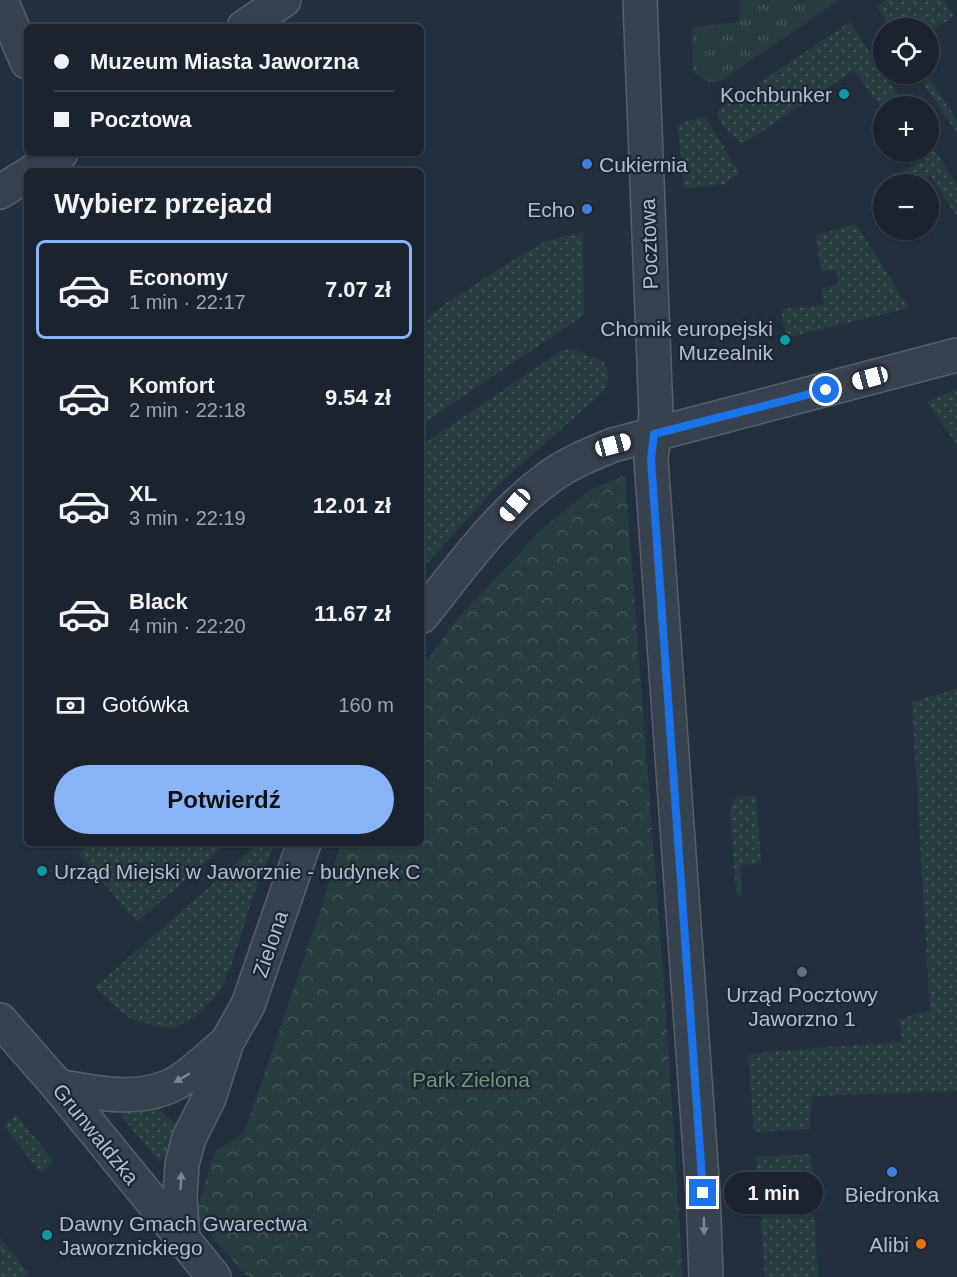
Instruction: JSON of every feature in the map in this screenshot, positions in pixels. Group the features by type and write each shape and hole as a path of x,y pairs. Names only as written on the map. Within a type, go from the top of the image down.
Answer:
{"street":[{"path":"1,0 24,55"},
{"path":"248,24 284,0"},
{"name":"Pocztowa","path":"640,0 655,425 651,459 702,1181 706,1277"},
{"path":"38,168 56,156"},
{"path":"0,192 24,177"},
{"path":"424,614 515,505 552,476 584,457 655,425 957,355"},
{"name":"Zielona","path":"183,1240 180,1198 182,1164 189,1138 209,1098 228,1042 248,1005 303,846"},
{"name":"Grunwaldzka","path":"0,1020 214,1277"},
{"name":"Zielona","path":"57,1086 89,1093 122,1095 153,1091 183,1079 228,1042"}],"green space":[{"path":"740,0 839,0 724,79 715,82 707,81 693,71 692,27 740,22"},
{"path":"887,0 944,0 954,16 939,26 939,18 884,18 877,6"},
{"path":"850,22 873,57 873,84 891,84 898,96 873,96 854,70 743,144 725,128 717,115 720,109"},
{"path":"924,84 934,84 957,120 957,133 939,106 939,96 932,96"},
{"path":"700,117 707,119 739,173 725,184 684,187 678,125"},
{"path":"939,157 957,185 957,217 939,189 939,174 901,174 918,162 939,162"},
{"path":"856,224 909,308 788,337 782,320 782,309 824,305 822,288 838,285 837,270 821,271 816,235"},
{"path":"583,232 584,315 424,423 424,323 446,303 544,242"},
{"path":"571,349 603,361 608,377 607,385 602,393 502,481 424,567 424,444 561,351"},
{"path":"957,389 957,445 927,402"},
{"name":"Park Zielona","path":"625,476 665,999 683,1277 247,1277 200,1222 198,1207 215,1151 244,1133 319,915 340,846 424,846 424,665 456,620 543,528 591,489"},
{"path":"957,689 957,1091 812,1096 810,1129 754,1132 748,1055 902,1042 899,1019 930,1011 912,702"},
{"path":"756,795 761,863 740,865 742,896 739,896 736,892 730,811 733,800 737,797"},
{"path":"87,846 224,846 137,922 79,854"},
{"path":"256,846 274,846 253,896 231,966 221,989 200,1014 172,1029 133,1020 95,987"},
{"path":"157,1106 176,1124 165,1157 160,1162 122,1117 124,1112 141,1111"},
{"path":"16,1115 52,1159 53,1163 41,1173 3,1125"},
{"path":"811,1154 818,1277 765,1277 756,1157"},
{"path":"0,1238 28,1273 24,1277 0,1277"}],"place":[{"name":"Kochbunker","path":"844,94"},
{"name":"Cukiernia","path":"587,164"},
{"name":"Echo","path":"587,209"},
{"name":"Chomik europejski Muzealnik","path":"785,340"},
{"name":"Urząd Miejski w Jaworznie - budynek C","path":"42,871"},
{"name":"Urząd Pocztowy Jaworzno 1","path":"802,972"},
{"name":"Biedronka","path":"892,1172"},
{"name":"Dawny Gmach Gwarectwa Jaworznickiego","path":"47,1235"},
{"name":"Alibi","path":"921,1244"}],"route":[{"path":"703,1193 651,459 654,434 826,390"}]}
